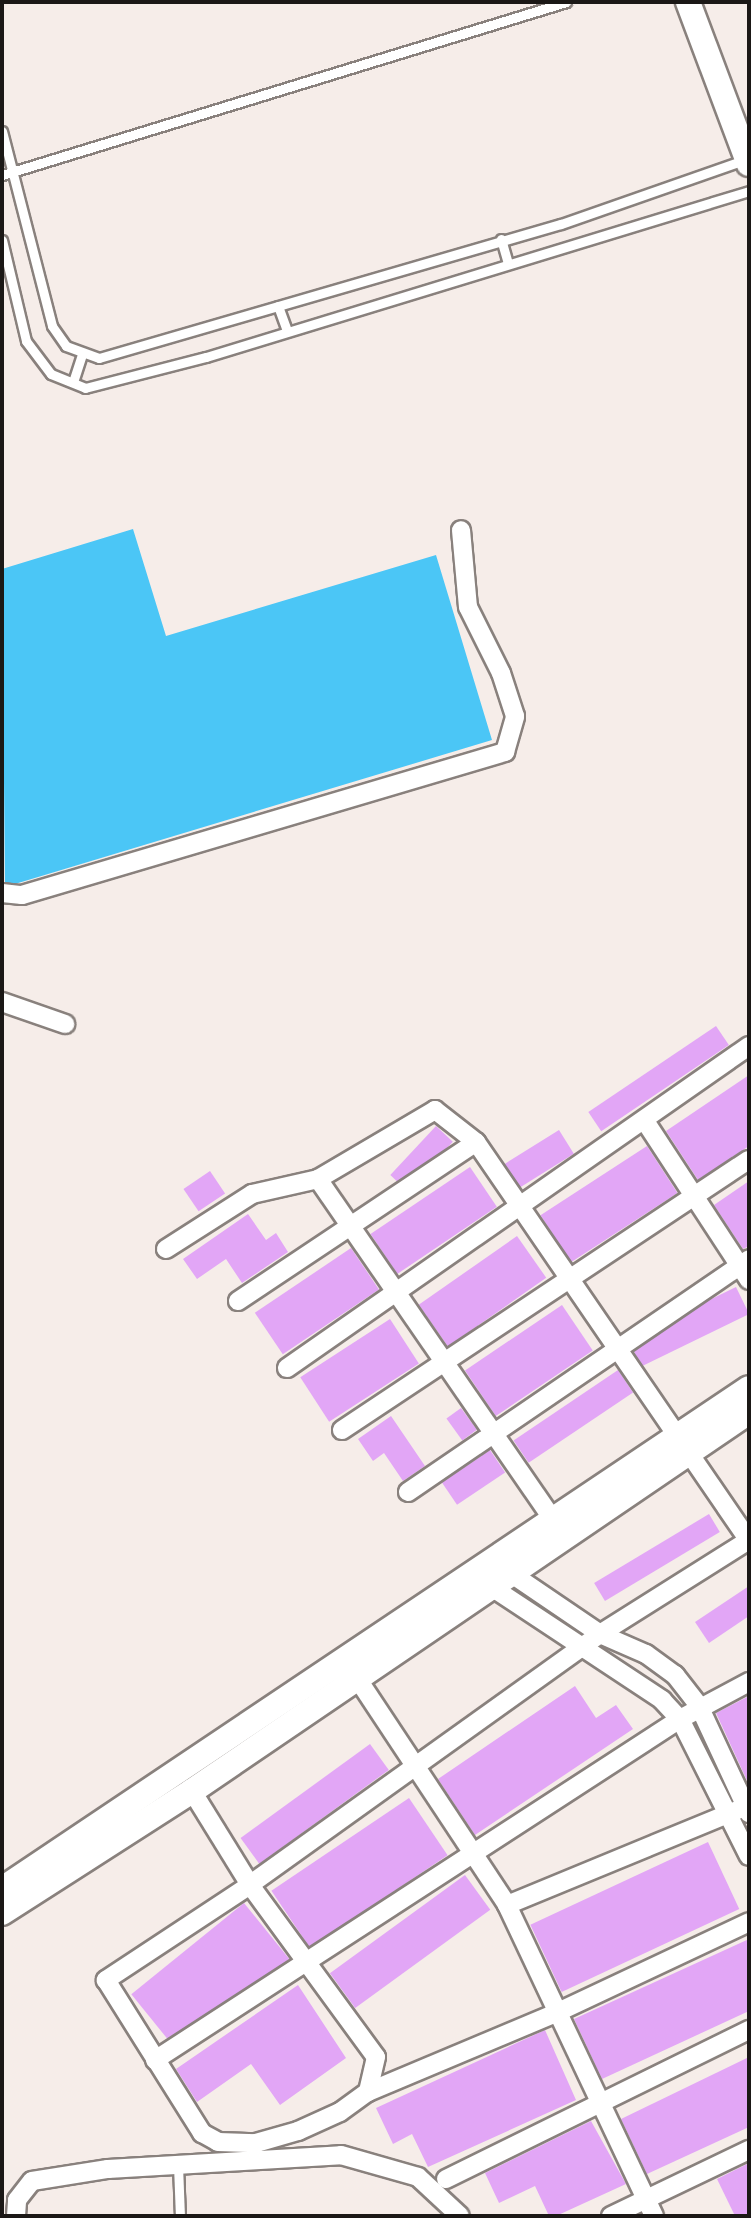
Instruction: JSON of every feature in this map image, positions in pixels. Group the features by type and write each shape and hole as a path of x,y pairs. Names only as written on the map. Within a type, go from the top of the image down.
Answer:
{"street":[{"path":"688,2 748,161"},
{"path":"703,2 749,125"},
{"path":"2,893 22,895 505,752 515,716 501,673 468,607 461,530"},
{"path":"2,1002 65,1024"},
{"path":"287,1368 522,1209 749,1046"},
{"path":"166,1249 252,1194 318,1179 435,1110 476,1142 680,1445 749,1540 600,1634 250,1885 106,1980 202,2133 218,2142 256,2143 298,2131 340,2112 368,2092 558,2012 749,1922"},
{"path":"408,1492 494,1437 616,1350 746,1268 692,1198 645,1121"},
{"path":"238,1301 476,1142"},
{"path":"342,1430 443,1358 749,1160"},
{"path":"318,1179 349,1229 399,1291 494,1437 551,1517"},
{"path":"2,1913 192,1791 500,1582 680,1445 749,1388"},
{"path":"2,1889 551,1517 680,1445 749,1412"},
{"path":"483,1564 500,1582 583,1647 639,1681 680,1719 741,1811"},
{"path":"500,1582 600,1634 646,1654 675,1675 699,1706 738,1789 749,1856"},
{"path":"357,1678 507,1905 650,2208"},
{"path":"155,2060 307,1958 699,1706 749,1682"},
{"path":"192,1791 250,1885 307,1958 376,2057 368,2092"},
{"path":"507,1905 741,1811"},
{"path":"446,2179 749,2030"},
{"path":"611,2216 650,2208 749,2150"},
{"path":"16,2216 17,2200 32,2181 178,2165 341,2155 418,2177 460,2216"}],"lane":[{"path":"2,175 566,2"},
{"path":"2,131 52,326 66,346 82,355 99,358 128,352 696,180 748,161"},
{"path":"2,240 26,341 51,374 85,388 114,384 749,191"},
{"path":"501,239 508,264"},
{"path":"278,306 287,331"},
{"path":"73,382 82,355"},
{"path":"178,2165 180,2216"}],"water":[{"path":"133,529 166,636 436,555 492,740 5,887 2,569"}],"building":[{"path":"716,1026 729,1045 601,1131 588,1112"},
{"path":"749,1075 749,1146 698,1180 666,1131"},
{"path":"436,1126 453,1142 407,1191 390,1175"},
{"path":"559,1130 574,1154 520,1188 505,1164"},
{"path":"647,1146 677,1193 571,1262 540,1215"},
{"path":"470,1167 497,1207 397,1274 371,1234"},
{"path":"210,1171 225,1193 199,1211 183,1189"},
{"path":"749,1181 749,1246 743,1249 714,1205"},
{"path":"248,1214 266,1240 276,1233 288,1252 242,1283 226,1259 197,1279 183,1259"},
{"path":"517,1236 546,1278 448,1347 419,1305"},
{"path":"351,1248 379,1289 283,1354 255,1313"},
{"path":"736,1287 749,1314 641,1367 628,1340"},
{"path":"562,1305 593,1351 496,1416 465,1370"},
{"path":"390,1319 419,1363 329,1422 300,1377"},
{"path":"618,1370 633,1392 529,1463 514,1440"},
{"path":"461,1408 477,1430 462,1440 446,1419"},
{"path":"391,1416 425,1466 403,1481 384,1453 373,1461 358,1439"},
{"path":"490,1450 505,1472 457,1505 442,1482"},
{"path":"709,1514 720,1532 605,1601 594,1583"},
{"path":"749,1586 749,1616 709,1643 695,1622"},
{"path":"575,1686 596,1718 616,1705 633,1729 475,1835 438,1779"},
{"path":"749,1696 749,1785 716,1713"},
{"path":"370,1744 389,1770 259,1864 241,1838"},
{"path":"409,1798 448,1855 310,1948 271,1891"},
{"path":"708,1842 739,1909 562,1992 530,1925"},
{"path":"465,1875 490,1910 355,2008 330,1973"},
{"path":"244,1903 289,1959 177,2050 131,1994"},
{"path":"749,1939 749,2011 602,2079 574,2019"},
{"path":"298,1985 346,2058 280,2105 251,2064 197,2102 176,2069"},
{"path":"545,2030 576,2100 428,2167 412,2134 393,2144 376,2108"},
{"path":"749,2057 749,2127 647,2174 621,2119"},
{"path":"591,2121 626,2184 556,2216 549,2216 535,2186 499,2203 485,2173"},
{"path":"749,2163 749,2216 735,2216 717,2179"}]}
